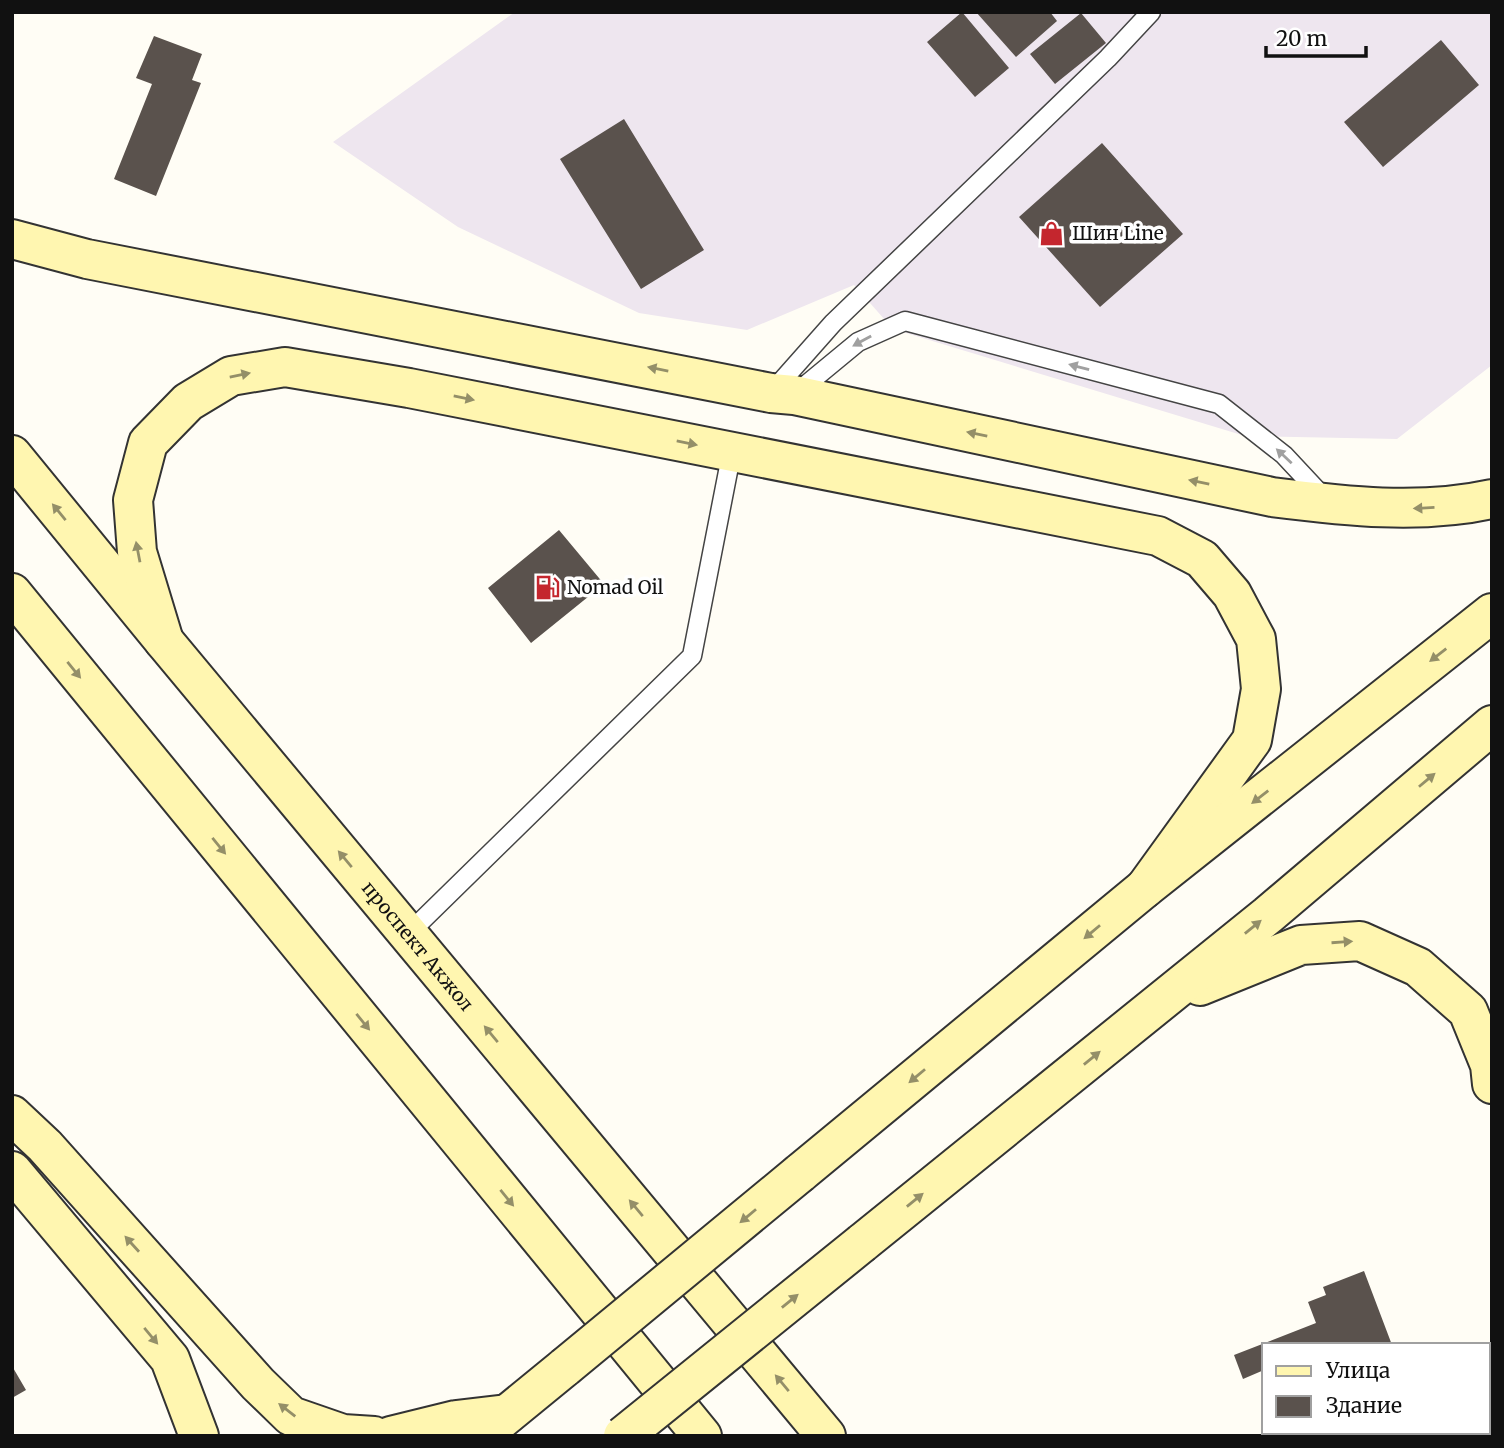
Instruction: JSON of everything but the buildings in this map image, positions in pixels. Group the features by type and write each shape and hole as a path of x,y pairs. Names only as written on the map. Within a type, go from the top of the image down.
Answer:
{"main road":[{"path":"12,239 87,259 782,394 1272,497 1331,505 1409,508 1460,506 1492,499"},
{"path":"164,641 137,552 133,500 148,443 188,402 230,376 285,367 409,388 1158,536 1202,559 1232,594 1256,639 1261,689 1252,740 1145,888"},
{"name":"проспект Акжол","path":"12,455 826,1436"},
{"path":"19,606 702,1436"},
{"path":"391,1436 456,1420 494,1425 1145,888 1492,612"},
{"path":"623,1436 1268,915 1492,725"},
{"path":"1162,1001 1301,945 1360,941 1418,967 1468,1011 1490,1065 1492,1084"},
{"path":"12,1115 44,1146 258,1384 291,1416 343,1434 374,1436"},
{"path":"12,1171 170,1359 199,1436"}],"lane":[{"path":"782,394 833,323 1108,58 1151,12"},
{"path":"782,394 858,342 905,321 1219,404 1284,455 1331,505"},
{"path":"408,934 691,656 732,452"}],"shaded area":[{"path":"515,12 1492,12 1492,365 1397,439 1245,436 893,329 854,285 747,330 639,313 458,227 333,142"}],"place":[{"name":"Шин Line","path":"1052,233"},
{"name":"Nomad Oil","path":"547,587"}]}
